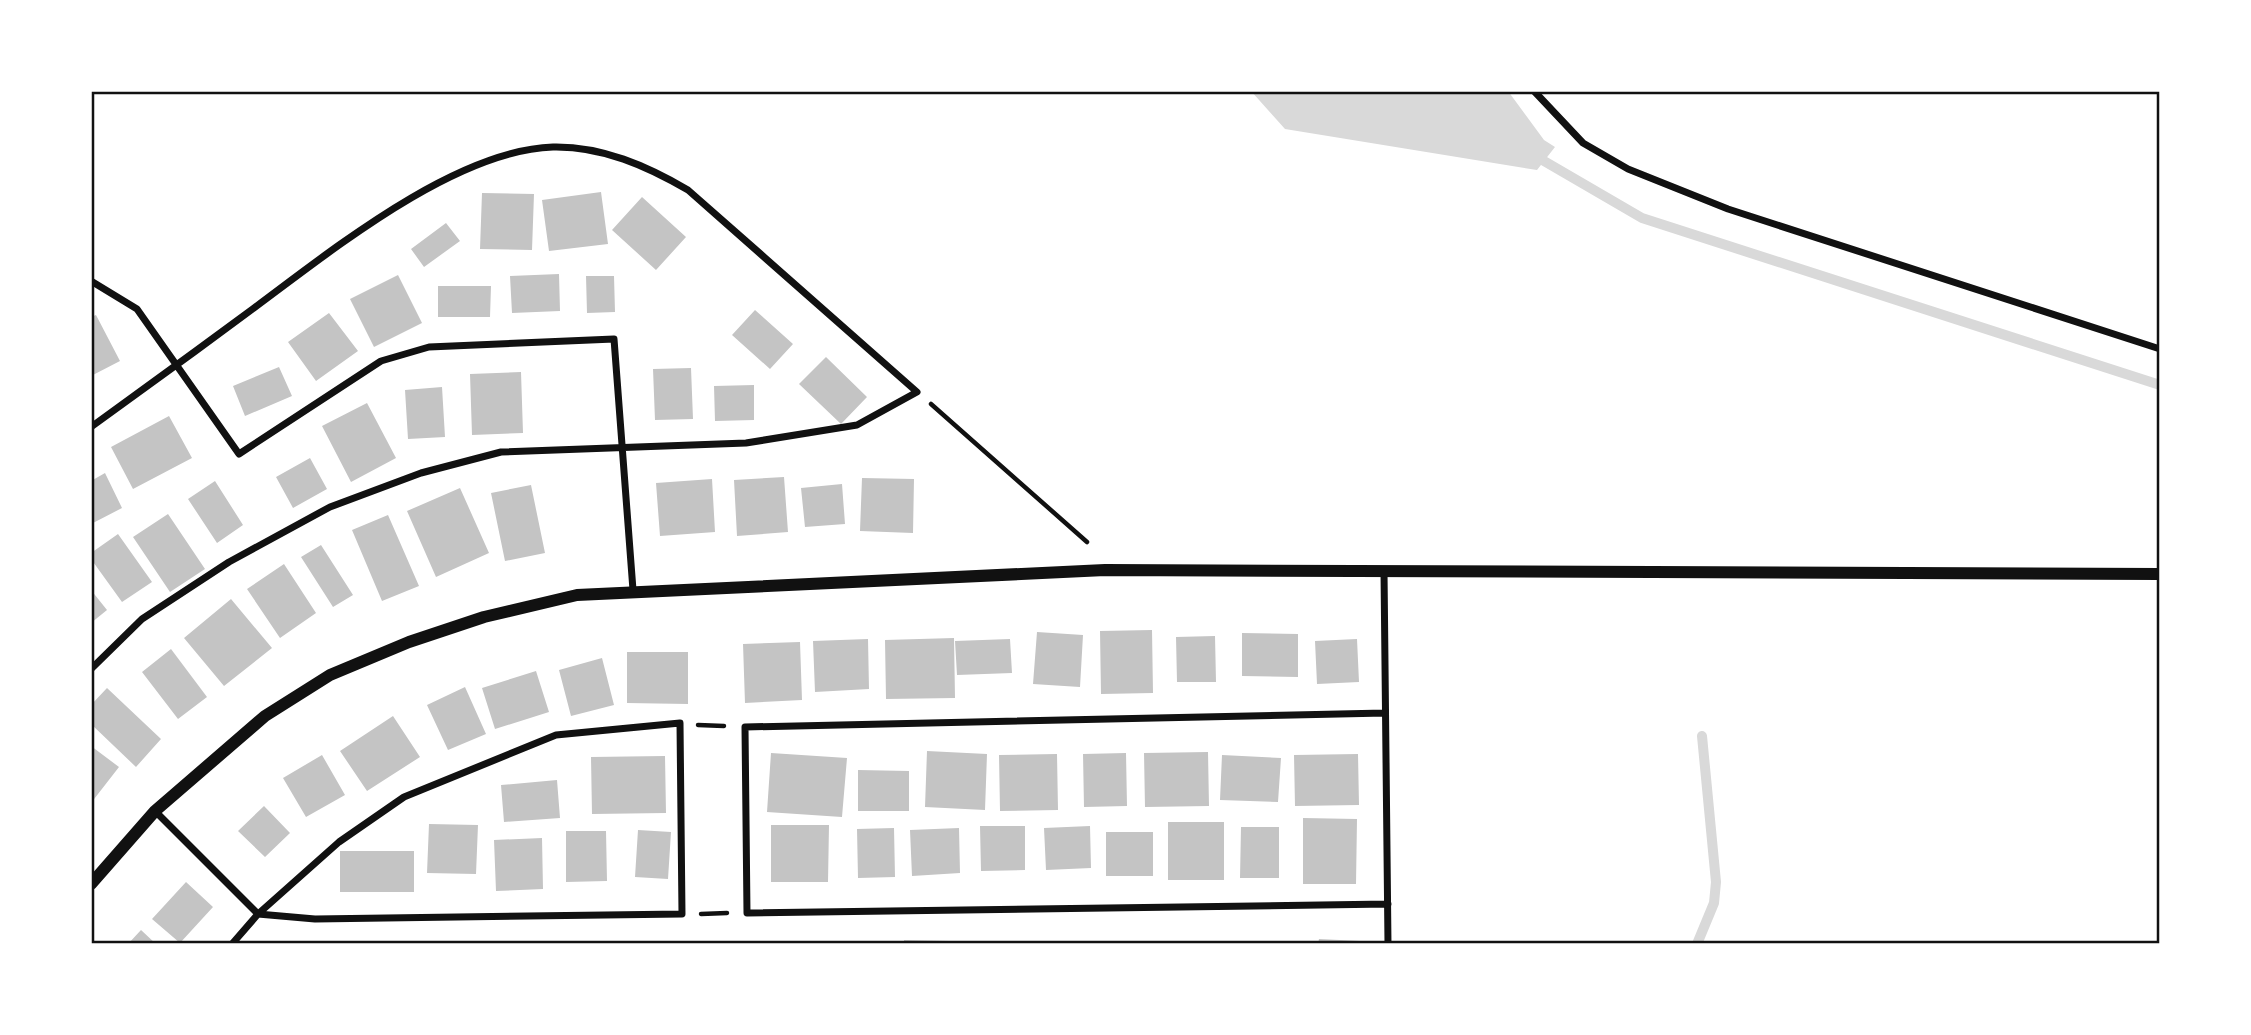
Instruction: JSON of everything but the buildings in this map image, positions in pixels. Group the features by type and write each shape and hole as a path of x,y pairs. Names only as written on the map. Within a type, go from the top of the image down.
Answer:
{"street":[{"path":"1534,91 1583,144 1628,169 1728,209 2160,349"},
{"path":"91,427 367,225 469,168 500,155 553,147 593,150 647,166 688,190 917,392 857,425 746,443 501,452 421,473 330,507 229,562 142,619 91,669"},
{"path":"91,281 137,309 239,454 381,361 429,347 614,339 633,590"},
{"path":"91,884 155,811 265,716 330,675 409,642 484,617 577,596 633,590 1105,570 2160,574"},
{"path":"1384,571 1388,944"},
{"path":"1385,713 745,727 747,914 1388,904"},
{"path":"155,811 258,914 315,919 682,914 680,723 556,735 404,797 339,842 258,914 232,944"}],"path":[{"path":"917,392 1087,542"},
{"path":"680,723 745,727"},
{"path":"682,914 747,914"}],"shaded area":[{"path":"1251,91 1508,91 1544,140 1555,147 1537,170 1285,129"}],"waterway":[{"path":"1544,161 1642,218 2160,385"},
{"path":"1697,944 1714,903 1716,882 1702,736"}]}
